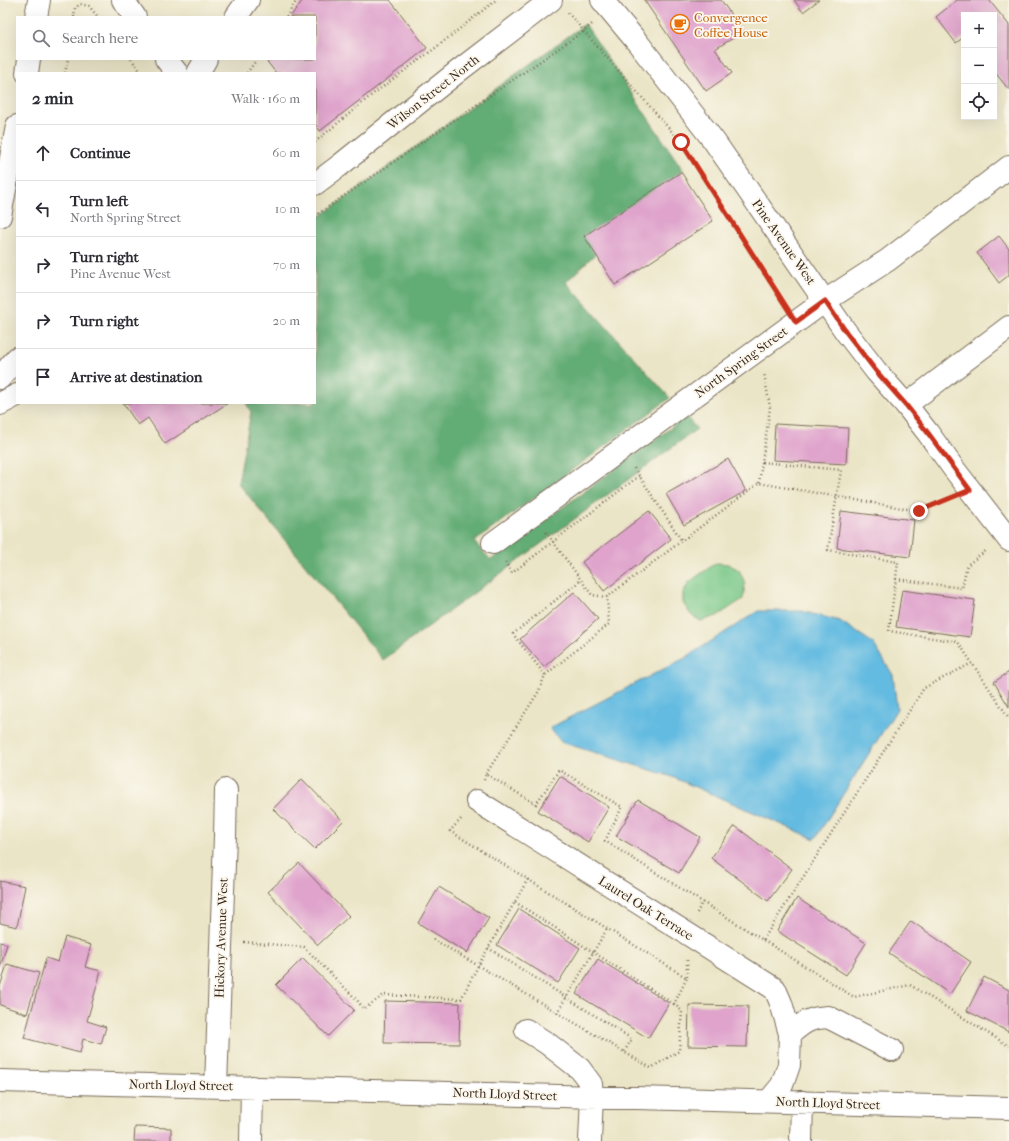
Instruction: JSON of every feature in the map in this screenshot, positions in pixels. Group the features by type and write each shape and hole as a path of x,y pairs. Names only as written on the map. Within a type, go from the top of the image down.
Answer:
{"street":[{"path":"36,16 39,0"},
{"path":"123,0 134,16"},
{"path":"237,16 248,0"},
{"name":"Pine Avenue West","path":"606,4 714,141 846,332 876,371 928,433 1008,539"},
{"name":"Wilson Street North","path":"316,183 461,69 559,5"},
{"path":"27,72 29,60"},
{"path":"167,60 176,72"},
{"path":"199,72 205,60"},
{"path":"0,216 16,131"},
{"name":"North Spring Street","path":"493,543 825,301 888,260 1009,167"},
{"path":"906,405 1009,327"},
{"path":"0,378 16,359"},
{"path":"0,404 16,396"},
{"name":"Hickory Avenue West","path":"216,1086 226,790"},
{"name":"Laurel Oak Terrace","path":"477,801 775,989 781,1003 790,1034 789,1065 782,1085 769,1101"},
{"path":"790,1034 802,1023 817,1018 828,1017 892,1050"},
{"path":"526,1030 548,1044 580,1069 591,1084 592,1096 590,1141"},
{"name":"North Lloyd Street","path":"0,1081 216,1086 252,1094 592,1096 1009,1108"},
{"path":"251,1141 252,1094"},
{"path":"801,1141 802,1102"}],"path":[{"path":"287,16 297,0"},
{"path":"316,141 373,94 434,49 496,0"},
{"path":"74,16 75,8 80,4 89,6 97,16"},
{"path":"316,215 584,31 606,4"},
{"path":"559,5 584,31 681,142 796,322"},
{"path":"65,72 68,60"},
{"path":"132,60 141,72"},
{"path":"248,72 256,60"},
{"path":"533,514 592,595 607,597 759,483 770,408 760,348"},
{"path":"621,449 682,541"},
{"path":"762,462 841,470 828,550 898,562 889,631 958,642 1009,718"},
{"path":"493,543 512,573 639,476"},
{"path":"759,483 919,511 970,490"},
{"path":"896,579 962,588 967,565 1008,539"},
{"path":"545,675 513,634 581,580"},
{"path":"486,774 539,691 545,675 609,624 607,597"},
{"path":"763,940 924,688 972,663"},
{"path":"222,940 304,947 357,1000 364,1009 384,995 460,999 528,880"},
{"path":"515,902 674,1004"},
{"path":"557,1013 607,929"},
{"path":"488,948 632,1039 624,1052"}],"green space":[{"path":"585,24 683,170 566,282 670,398 474,542 491,560 686,417 697,429 383,660 238,483 251,412 247,404 316,404 316,219"},
{"path":"716,563 728,564 739,570 745,583 743,599 717,616 701,621 691,615 683,603 683,593 689,582"}],"water":[{"path":"758,611 801,611 840,621 873,643 893,675 897,709 815,839 670,776 561,742 550,728 685,658"}],"building":[{"path":"303,0 390,0 427,48 320,131 316,125 316,72 275,72 266,60 316,60 316,16 291,16"},
{"name":"Convergence Coffee House","path":"644,0 721,0 743,32 715,49 732,73 706,91"},
{"path":"794,0 819,0 803,12"},
{"path":"957,0 989,0 1009,25 1009,90 997,75 997,12 961,12 961,39 956,43 936,17"},
{"path":"681,172 713,221 615,285 584,236"},
{"path":"999,236 1009,249 1009,275 999,283 977,253"},
{"path":"124,404 226,404 165,444 148,418 138,425"},
{"path":"775,424 848,428 846,464 773,460"},
{"path":"728,459 746,491 684,525 666,494"},
{"path":"649,511 671,539 604,591 582,562"},
{"path":"841,511 914,520 910,557 837,548"},
{"path":"902,590 975,600 970,637 896,627"},
{"path":"574,592 598,619 544,667 520,639"},
{"path":"1009,672 1009,707 994,682"},
{"path":"560,776 609,807 588,842 538,811"},
{"path":"302,779 343,821 315,849 273,809"},
{"path":"638,800 700,837 679,873 616,836"},
{"path":"735,826 792,869 768,901 711,858"},
{"path":"299,863 349,916 318,945 268,892"},
{"path":"0,881 25,886 17,927 0,923"},
{"path":"439,887 489,918 467,953 418,923"},
{"path":"797,898 866,943 846,975 777,931"},
{"path":"519,909 580,948 558,983 497,945"},
{"path":"911,921 971,962 950,994 889,953"},
{"path":"65,937 91,945 85,967 101,971 87,1021 106,1027 101,1044 83,1039 80,1053 24,1038 46,958 58,962"},
{"path":"0,942 7,944 0,968"},
{"path":"303,958 354,1010 328,1036 276,985"},
{"path":"598,959 669,1003 648,1038 576,994"},
{"path":"7,964 39,973 27,1014 0,1005 0,987"},
{"path":"984,977 1009,990 1009,1032 967,1011"},
{"path":"385,1001 460,1003 459,1044 384,1043"},
{"path":"689,1005 748,1006 747,1047 688,1046"},
{"path":"135,1127 171,1128 171,1141 134,1141"}],"place":[{"name":"Convergence Coffee House","path":"680,24"}],"route":[{"path":"681,142 796,322 825,301 846,332 876,371 928,433 970,490 919,511"}]}
